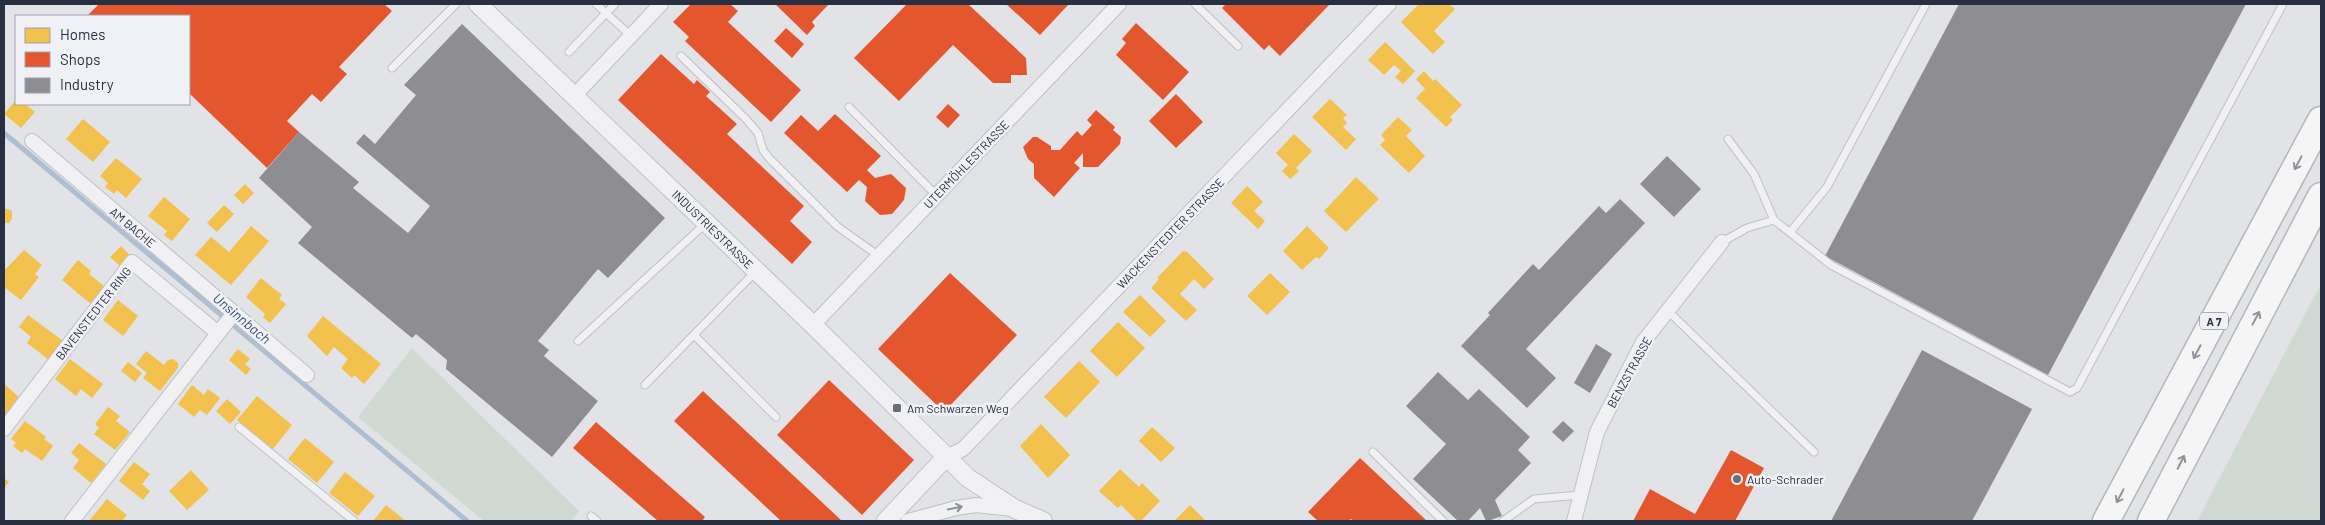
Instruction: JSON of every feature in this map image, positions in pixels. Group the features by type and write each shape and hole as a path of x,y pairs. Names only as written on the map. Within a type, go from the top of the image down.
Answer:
{"highway":[{"name":"A 7","path":"2106,521 2321,120"},
{"path":"2151,521 2321,196"}],"street":[{"name":"INDUSTRIESTRASSE","path":"478,4 813,325 946,457"},
{"path":"574,96 661,4"},
{"name":"UTERMÖHLESTRASSE","path":"813,325 1119,4"},
{"name":"WACKENSTEDTER STRASSE","path":"946,457 964,450 1389,4"},
{"name":"AM BACHE","path":"32,141 227,322 307,375"},
{"name":"BENZSTRASSE","path":"1574,521 1597,432 1643,342 1722,242"},
{"name":"BAVENSTEDTER RING","path":"4,428 132,262 227,322"},
{"path":"72,521 227,322"},
{"path":"886,521 946,457 968,478 1015,509 1043,521"},
{"path":"908,521 956,508 976,505 1015,509"}],"lane":[{"path":"392,68 456,4"},
{"path":"596,4 630,36"},
{"path":"569,52 615,4"},
{"path":"1195,4 1238,46"},
{"path":"1791,231 1827,187 1926,4"},
{"path":"1728,140 1754,174 1774,220 1791,231 1831,265 2070,392 2077,388 2284,4"},
{"path":"681,56 746,119 758,133 763,150 769,158 838,227 879,256"},
{"path":"849,107 936,195"},
{"path":"1722,242 1747,228 1774,220"},
{"path":"578,341 706,223"},
{"path":"646,385 756,271"},
{"path":"1668,311 1814,452"},
{"path":"694,335 776,417"},
{"path":"239,427 354,521"},
{"path":"1373,452 1443,521"},
{"path":"1503,521 1534,499 1580,495"}],"shaded area":[{"path":"2321,284 2321,521 2197,521 2304,316"},
{"path":"412,348 579,511 571,521 484,521 358,417"}],"building: Homes":[{"path":"1419,4 1449,4 1455,9 1434,31 1445,42 1433,54 1401,22"},
{"path":"1385,42 1415,71 1403,84 1395,77 1401,71 1394,65 1384,75 1368,60"},
{"path":"1424,71 1462,105 1450,117 1453,120 1446,127 1416,98 1425,89 1416,79"},
{"path":"1330,99 1347,115 1343,118 1347,123 1343,127 1356,139 1346,150 1312,117"},
{"path":"15,101 15,105 26,105 35,112 21,128 4,114"},
{"path":"1398,117 1412,130 1406,136 1425,156 1409,173 1380,145 1385,140 1381,135"},
{"path":"83,119 110,142 93,162 66,139"},
{"path":"1294,134 1312,151 1296,168 1299,171 1290,179 1282,171 1288,165 1276,153"},
{"path":"116,158 142,179 126,198 117,190 114,194 105,187 108,183 100,176"},
{"path":"1356,177 1379,199 1346,232 1324,211"},
{"path":"245,184 254,193 243,204 234,195"},
{"path":"1247,186 1263,202 1254,211 1265,221 1258,229 1231,203"},
{"path":"164,197 190,219 172,241 164,235 167,231 148,216"},
{"path":"224,205 234,214 217,232 207,223"},
{"path":"4,208 12,211 12,218 9,223 4,223"},
{"path":"251,226 269,241 231,285 195,255 211,237 229,252"},
{"path":"1307,226 1329,248 1319,259 1316,257 1302,270 1283,251"},
{"path":"121,246 131,256 121,267 110,257"},
{"path":"24,250 42,265 35,274 39,277 21,300 4,287 4,271"},
{"path":"1183,251 1187,252 1214,279 1204,289 1194,279 1180,294 1197,310 1186,321 1151,288 1159,279 1157,278"},
{"path":"78,260 91,271 89,274 104,286 91,304 62,280"},
{"path":"1270,273 1290,292 1267,315 1247,296"},
{"path":"261,278 282,295 279,299 286,304 270,323 263,317 265,314 246,297"},
{"path":"1140,295 1166,321 1150,337 1123,312"},
{"path":"118,300 138,316 123,336 103,320"},
{"path":"28,315 63,341 49,360 27,343 31,337 19,327"},
{"path":"323,316 381,364 364,384 354,375 352,378 341,368 348,359 334,347 327,356 307,336"},
{"path":"1118,322 1145,348 1117,377 1090,351"},
{"path":"238,349 250,359 245,364 251,369 246,375 229,360"},
{"path":"146,351 164,365 168,360 173,359 178,363 178,368 160,391 143,378 147,373 136,364"},
{"path":"70,359 103,384 92,398 81,389 76,396 55,379"},
{"path":"1079,361 1100,382 1066,418 1044,397"},
{"path":"128,362 142,373 135,382 121,371"},
{"path":"4,384 19,397 4,417"},
{"path":"192,385 204,395 208,389 220,398 207,415 200,410 194,417 178,404"},
{"path":"257,396 292,425 273,449 237,420"},
{"path":"227,399 241,412 230,424 216,411"},
{"path":"108,407 120,416 116,421 130,432 115,450 94,434 99,428 95,424"},
{"path":"25,421 46,437 44,439 53,446 42,461 25,449 22,453 13,446 16,443 11,439"},
{"path":"1041,424 1070,455 1048,478 1020,446"},
{"path":"1152,427 1175,448 1161,462 1139,441"},
{"path":"305,438 334,462 317,483 288,459"},
{"path":"79,443 106,464 91,483 73,468 79,460 71,453"},
{"path":"134,462 150,474 142,484 150,491 143,500 119,481"},
{"path":"1120,469 1139,487 1142,483 1160,501 1141,521 1137,521 1121,505 1118,508 1099,491"},
{"path":"191,470 209,490 187,510 169,491"},
{"path":"345,472 375,496 358,516 329,493"},
{"path":"4,478 9,482 4,488"},
{"path":"107,499 127,515 122,521 89,521"},
{"path":"386,505 401,517 405,521 373,521"},
{"path":"1190,505 1206,521 1174,521"}],"building: Shops":[{"path":"384,4 392,11 339,67 347,74 321,102 312,94 287,121 299,132 267,168 190,94 190,15 88,15 98,5"},
{"path":"691,4 730,4 738,11 728,22 801,90 771,122 685,41 689,37 673,22"},
{"path":"775,4 829,4 812,22 815,26 807,35"},
{"path":"907,4 968,4 1026,58 1027,75 1011,75 1011,83 993,83 953,45 899,101 854,58"},
{"path":"1006,4 1069,4 1040,35"},
{"path":"1226,4 1330,4 1280,56 1269,45 1264,50 1222,8"},
{"path":"1136,23 1189,72 1163,100 1116,55 1126,43 1122,39"},
{"path":"786,28 804,44 792,58 774,41"},
{"path":"661,54 694,84 697,80 710,92 706,96 737,124 727,134 804,206 790,221 812,242 792,264 618,100"},
{"path":"1176,94 1203,122 1176,148 1149,121"},
{"path":"948,104 960,115 948,128 936,117"},
{"path":"1096,110 1115,127 1113,130 1121,137 1120,144 1098,167 1083,167 1083,153 1074,163 1080,168 1054,197 1034,178 1034,164 1028,159 1023,147 1033,137 1037,137 1051,146 1051,150 1060,150 1077,131 1082,136 1092,125 1087,120"},
{"path":"835,114 881,156 867,170 875,178 891,174 906,188 904,200 892,214 880,215 865,201 867,187 859,180 847,192 784,133 801,115 818,131"},
{"path":"950,273 1017,335 944,412 878,349"},
{"path":"829,380 914,460 862,515 777,435"},
{"path":"703,391 842,521 781,521 674,421"},
{"path":"596,422 705,517 702,521 658,521 573,448"},
{"name":"Auto-Schrader","path":"1731,450 1764,468 1735,521 1633,521 1650,489 1695,514"},
{"path":"1360,458 1427,521 1353,521 1351,519 1348,521 1318,521 1308,512"}],"building: Industry":[{"path":"1959,4 2246,4 2048,375 1825,256"},
{"path":"462,24 665,218 608,278 598,269 538,341 549,350 544,356 598,401 552,457 446,369 447,360 416,334 412,338 298,243 312,227 259,178 299,132 359,182 353,188 408,233 430,206 356,143 364,134 375,144 416,95 404,85"},
{"path":"1667,156 1701,189 1674,217 1640,184"},
{"path":"1620,199 1645,223 1526,349 1556,378 1527,408 1461,346 1533,264 1539,270 1599,206 1606,213"},
{"path":"1596,344 1612,354 1590,393 1574,383"},
{"path":"1922,350 2032,409 1972,521 1831,521"},
{"path":"1438,372 1468,400 1479,389 1530,437 1518,450 1531,463 1495,500 1502,516 1486,521 1480,508 1468,521 1458,521 1413,479 1446,444 1406,406"},
{"path":"1563,421 1574,431 1563,442 1552,432"}],"waterway":[{"name":"Unsinnbach","path":"4,133 467,521"}],"place":[{"name":"Am Schwarzen Weg","path":"897,408"},
{"name":"Auto-Schrader","path":"1737,479"}]}
